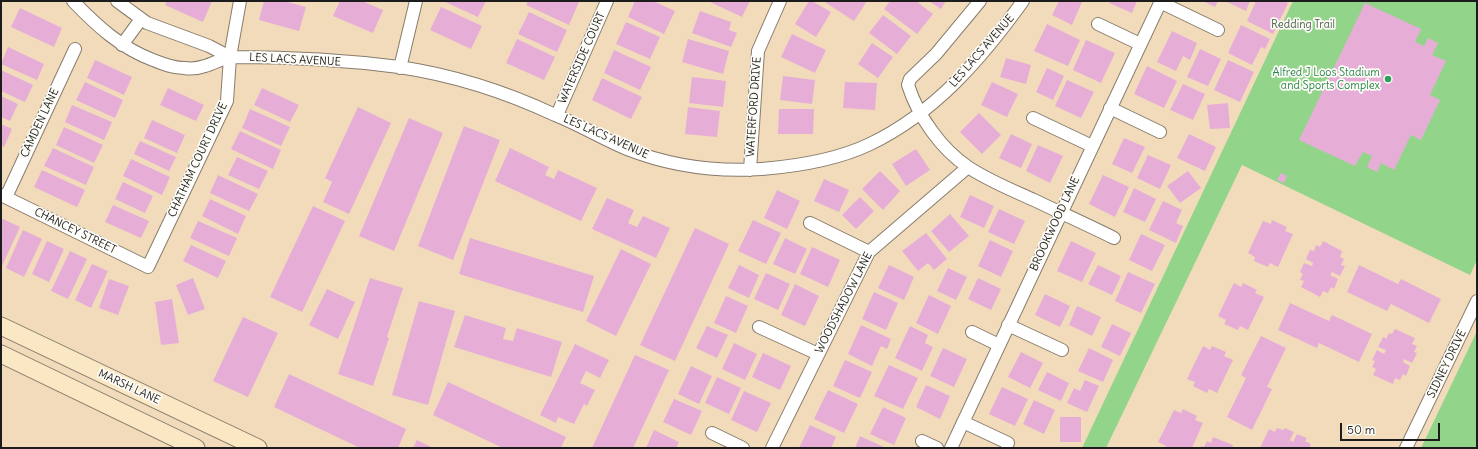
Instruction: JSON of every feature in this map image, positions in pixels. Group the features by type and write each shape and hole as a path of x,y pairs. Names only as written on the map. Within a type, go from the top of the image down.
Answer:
{"main road":[{"name":"MARSH LANE","path":"1,326 246,446"},
{"path":"1,354 196,448"}],"street":[{"name":"LES LACS AVENUE","path":"73,1 96,25 122,45 140,55 167,66 184,68 204,66 230,57 336,61 400,68 481,86 520,99 625,148 657,160 718,169 750,170 783,167 819,161 876,141 921,113 946,92 976,61 1023,1"},
{"name":"LES LACS AVENUE","path":"118,1 141,20 160,29 208,46 230,57"},
{"name":"CHATHAM COURT DRIVE","path":"148,266 227,101 230,57 240,1"},
{"path":"400,68 416,1"},
{"name":"WATERSIDE COURT","path":"557,115 608,1"},
{"name":"WATERFORD DRIVE","path":"750,170 758,51 780,1"},
{"path":"980,1 936,54 910,79 908,85 911,95 921,113 931,129 947,149 968,167 995,182 1114,238"},
{"path":"1160,2 1218,30"},
{"name":"BROOKWOOD LANE","path":"951,448 1160,2"},
{"path":"122,45 141,20"},
{"path":"1098,24 1140,44"},
{"name":"CAMDEN LANE","path":"3,196 75,49"},
{"path":"1110,108 1160,132"},
{"path":"1033,118 1092,146"},
{"name":"WOODSHADOW LANE","path":"772,448 869,252 968,167"},
{"name":"CHANCEY STREET","path":"3,196 148,266"},
{"path":"810,223 869,252"},
{"name":"SIDNEY DRIVE","path":"1406,448 1477,301"},
{"path":"1008,325 1062,350"},
{"path":"759,327 818,354"},
{"path":"972,332 999,345"},
{"path":"963,422 1008,443"},
{"path":"712,433 743,448"},
{"path":"922,441 937,448"}],"green space":[{"name":"Alfred J Loos Stadium and Sports Complex","path":"1293,1 1477,1 1477,260 1470,275 1242,165 1106,448 1082,448"},
{"path":"1477,331 1477,448 1421,448"}],"building":[{"path":"167,1 212,1 203,22 165,5"},
{"path":"264,1 284,1 306,7 299,31 259,20"},
{"path":"340,1 362,1 383,10 373,33 333,16"},
{"path":"443,1 486,1 478,17"},
{"path":"528,1 579,2 569,25 526,5"},
{"path":"635,1 653,1 675,11 664,34 628,17"},
{"path":"708,1 750,1 742,17"},
{"path":"809,1 812,1 831,12 816,37 795,24"},
{"path":"823,1 867,1 854,21"},
{"path":"890,1 916,1 933,14 917,34 884,9"},
{"path":"929,1 946,1 941,9"},
{"path":"1059,1 1082,2 1072,25 1052,15"},
{"path":"1110,1 1137,1 1132,13 1109,3"},
{"path":"1203,1 1218,1 1215,7"},
{"path":"1225,1 1250,1 1246,11"},
{"path":"1256,1 1283,1 1288,3 1273,34 1247,21"},
{"path":"1365,3 1421,29 1415,42 1424,46 1428,38 1438,43 1432,55 1446,61 1430,95 1440,100 1421,140 1411,135 1394,170 1381,163 1377,172 1367,167 1372,156 1363,152 1355,166 1299,140"},
{"path":"441,7 482,26 471,49 430,30"},
{"path":"20,8 62,28 54,47 11,27"},
{"path":"700,11 731,22 729,30 737,33 731,47 692,33"},
{"path":"529,12 567,30 557,52 518,34"},
{"path":"883,15 911,36 897,54 869,33"},
{"path":"626,22 660,37 650,59 616,44"},
{"path":"1047,24 1080,40 1068,66 1034,51"},
{"path":"1241,25 1270,39 1265,49 1261,47 1252,65 1228,53"},
{"path":"1172,31 1197,43 1190,60 1183,56 1176,71 1157,62"},
{"path":"792,34 826,50 815,73 781,57"},
{"path":"517,39 555,57 544,80 506,63"},
{"path":"688,39 729,51 723,74 682,62"},
{"path":"1086,40 1115,53 1101,83 1073,70"},
{"path":"872,43 893,57 878,78 858,64"},
{"path":"8,47 44,64 37,80 1,64"},
{"path":"1200,49 1221,59 1208,86 1187,77"},
{"path":"614,50 651,67 640,90 604,73"},
{"path":"1006,58 1031,65 1026,84 1000,77"},
{"path":"95,60 132,77 124,95 87,78"},
{"path":"1228,60 1254,72 1240,102 1214,90"},
{"path":"1147,66 1177,81 1164,108 1134,94"},
{"path":"1047,68 1064,76 1053,100 1036,92"},
{"path":"1,70 33,85 25,102 1,91"},
{"path":"783,76 815,80 812,104 780,100"},
{"path":"692,77 726,81 723,107 689,103"},
{"path":"602,78 642,97 631,119 592,100"},
{"path":"1067,80 1094,92 1081,118 1055,106"},
{"path":"85,82 123,100 115,118 76,100"},
{"path":"845,82 877,83 875,110 843,108"},
{"path":"992,82 1018,94 1007,117 981,105"},
{"path":"1183,84 1205,94 1193,120 1170,110"},
{"path":"168,88 204,105 196,121 160,105"},
{"path":"262,88 299,105 290,122 254,105"},
{"path":"1,96 18,104 10,121 1,117"},
{"path":"1228,103 1230,128 1210,129 1207,105"},
{"path":"72,105 112,122 104,140 65,122"},
{"path":"358,107 391,123 349,214 323,202 332,182 325,178"},
{"path":"688,107 720,111 717,137 685,134"},
{"path":"250,109 290,127 281,146 242,128"},
{"path":"779,109 814,109 813,134 778,134"},
{"path":"979,113 1001,135 982,154 960,132"},
{"path":"409,118 443,133 394,251 359,236"},
{"path":"152,120 185,135 177,153 144,138"},
{"path":"1,124 12,129 4,147 1,146"},
{"path":"464,126 500,140 453,260 418,246"},
{"path":"64,127 103,145 94,163 56,145"},
{"path":"240,131 281,150 273,169 231,149"},
{"path":"1011,134 1032,144 1021,168 999,158"},
{"path":"1189,134 1216,147 1205,171 1177,158"},
{"path":"1124,138 1145,147 1132,173 1112,164"},
{"path":"140,141 176,157 169,171 134,154"},
{"path":"1038,145 1063,156 1050,183 1026,171"},
{"path":"53,148 94,167 86,185 44,166"},
{"path":"510,148 549,167 545,175 554,179 558,170 597,188 581,221 495,181"},
{"path":"916,149 930,170 906,186 892,164"},
{"path":"1148,155 1171,165 1160,189 1137,178"},
{"path":"237,157 268,171 259,189 228,175"},
{"path":"131,159 170,177 162,195 123,176"},
{"path":"42,170 85,190 77,207 34,187"},
{"path":"880,171 900,191 883,210 862,189"},
{"path":"1188,171 1201,188 1180,203 1167,186"},
{"path":"1281,173 1287,176 1284,183 1277,180"},
{"path":"218,175 258,194 249,211 210,193"},
{"path":"1103,175 1129,187 1115,217 1089,204"},
{"path":"824,179 849,190 839,212 814,201"},
{"path":"123,182 153,196 145,213 115,199"},
{"path":"1134,188 1156,199 1145,222 1123,212"},
{"path":"777,190 800,201 787,229 764,218"},
{"path":"970,195 994,206 984,228 960,217"},
{"path":"860,197 874,211 856,229 842,215"},
{"path":"607,198 634,210 628,223 637,227 643,216 670,228 656,258 592,229"},
{"path":"210,199 246,216 238,234 202,216"},
{"path":"1163,201 1182,210 1176,223 1183,226 1176,243 1149,230"},
{"path":"113,205 149,221 141,238 105,222"},
{"path":"313,206 345,221 302,312 270,297"},
{"path":"999,209 1025,221 1014,244 988,232"},
{"path":"950,214 969,236 949,252 931,231"},
{"path":"1,218 20,227 1,268"},
{"path":"753,220 781,233 766,264 738,251"},
{"path":"1272,220 1287,227 1285,231 1293,234 1278,267 1270,263 1268,267 1254,261 1255,257 1248,253 1263,221 1271,224"},
{"path":"198,221 237,238 229,256 190,238"},
{"path":"695,228 729,244 675,361 640,345"},
{"path":"23,230 42,239 24,277 6,268"},
{"path":"926,233 947,259 934,270 928,263 918,271 902,251"},
{"path":"1141,234 1165,245 1152,271 1129,260"},
{"path":"470,238 594,276 583,312 459,274"},
{"path":"785,238 807,249 795,274 773,264"},
{"path":"990,240 1013,251 1001,277 978,266"},
{"path":"47,241 64,249 49,282 32,274"},
{"path":"1071,241 1096,253 1082,282 1057,271"},
{"path":"1323,241 1342,251 1340,257 1344,259 1341,265 1345,266 1340,276 1332,272 1330,275 1338,279 1334,289 1331,287 1328,293 1323,291 1320,297 1301,287 1304,281 1300,280 1303,274 1300,272 1304,263 1312,266 1313,263 1306,259 1310,250 1314,251 1316,245 1320,247"},
{"path":"191,245 226,261 218,278 183,261"},
{"path":"812,247 840,260 828,287 800,274"},
{"path":"621,249 651,264 616,336 586,321"},
{"path":"70,251 87,259 68,299 51,291"},
{"path":"92,264 108,271 91,308 75,300"},
{"path":"739,265 759,275 749,298 728,288"},
{"path":"889,265 914,277 904,300 878,288"},
{"path":"1098,265 1121,276 1112,295 1088,284"},
{"path":"1359,265 1398,284 1401,279 1441,299 1429,323 1391,304 1387,311 1347,292"},
{"path":"948,268 967,277 956,300 937,291"},
{"path":"1128,272 1155,284 1141,313 1115,301"},
{"path":"766,273 790,284 778,310 754,299"},
{"path":"193,278 205,309 188,315 176,285"},
{"path":"370,278 403,288 387,337 389,338 373,386 338,374"},
{"path":"978,278 1001,289 991,310 968,299"},
{"path":"109,279 129,286 118,315 99,308"},
{"path":"1234,283 1241,287 1243,283 1257,290 1255,293 1264,297 1248,330 1240,326 1238,330 1224,324 1226,320 1218,316"},
{"path":"795,284 819,296 805,326 781,315"},
{"path":"327,289 355,302 338,339 309,325"},
{"path":"874,292 898,303 886,330 862,319"},
{"path":"1045,294 1070,306 1060,327 1035,315"},
{"path":"929,295 951,306 938,334 916,323"},
{"path":"726,296 748,306 736,333 714,323"},
{"path":"172,299 179,343 161,345 155,302"},
{"path":"419,301 455,311 428,405 392,395"},
{"path":"1290,303 1329,321 1332,315 1372,334 1359,362 1319,343 1317,348 1278,330"},
{"path":"1077,306 1101,317 1092,336 1069,325"},
{"path":"465,315 506,328 503,339 513,341 517,328 562,342 551,377 454,347"},
{"path":"243,317 278,333 248,397 213,381"},
{"path":"1112,324 1131,333 1120,356 1101,347"},
{"path":"861,325 891,339 887,349 881,346 872,366 848,354"},
{"path":"707,326 728,335 717,358 696,348"},
{"path":"910,326 928,335 925,343 933,347 922,371 895,358"},
{"path":"1395,329 1415,338 1412,344 1417,346 1414,352 1417,353 1412,363 1404,359 1403,362 1410,366 1406,376 1403,374 1400,380 1395,378 1393,384 1373,375 1376,369 1372,367 1375,361 1372,360 1377,350 1384,354 1386,350 1378,347 1383,337 1386,339 1389,333 1392,334"},
{"path":"1261,336 1286,348 1267,387 1272,389 1252,430 1227,417 1246,378 1241,375"},
{"path":"734,343 757,354 745,380 722,369"},
{"path":"575,344 609,360 600,378 586,371 580,383 595,390 587,406 584,404 574,424 558,417 556,423 540,415"},
{"path":"1203,346 1210,350 1212,346 1226,352 1224,356 1233,360 1217,393 1209,389 1207,393 1193,386 1195,382 1187,379"},
{"path":"943,348 967,359 954,387 930,376"},
{"path":"1089,348 1113,360 1103,382 1078,371"},
{"path":"1021,352 1043,363 1030,388 1008,377"},
{"path":"763,353 791,366 780,390 752,377"},
{"path":"635,355 669,370 633,448 592,448"},
{"path":"845,360 872,372 860,398 833,386"},
{"path":"889,365 918,378 903,409 874,396"},
{"path":"691,366 712,376 699,404 678,394"},
{"path":"1047,372 1069,383 1061,401 1038,390"},
{"path":"289,374 406,429 398,448 360,448 274,407"},
{"path":"717,377 741,388 729,414 705,403"},
{"path":"1085,380 1099,386 1087,412 1067,403 1074,388 1080,391"},
{"path":"448,382 566,437 561,448 503,448 433,415"},
{"path":"926,385 950,396 940,419 916,407"},
{"path":"1002,387 1028,399 1015,426 989,414"},
{"path":"828,390 858,404 844,433 814,419"},
{"path":"744,391 771,403 757,432 731,420"},
{"path":"674,399 702,411 691,435 663,422"},
{"path":"1034,400 1055,410 1044,434 1023,424"},
{"path":"883,407 906,418 894,445 870,434"},
{"path":"1183,409 1197,416 1195,420 1203,423 1192,448 1165,448 1166,446 1158,442 1174,410 1181,413"},
{"path":"1060,417 1081,417 1081,442 1060,442"},
{"path":"810,425 836,437 831,448 799,448"},
{"path":"1277,428 1283,430 1285,428 1294,432 1290,440 1293,442 1297,434 1307,438 1305,441 1311,444 1309,448 1260,448 1269,429 1275,432"},
{"path":"654,430 679,442 676,448 646,448"},
{"path":"860,436 886,448 855,448"},
{"path":"1213,437 1233,445 1232,448 1200,448 1201,446 1204,447 1207,441 1211,443"},
{"path":"417,440 433,448 413,448"}],"place":[{"name":"Alfred J Loos Stadium and Sports Complex","path":"1388,79"}],"park label":[{"name":"Redding Trail","path":"1303,25"}]}
